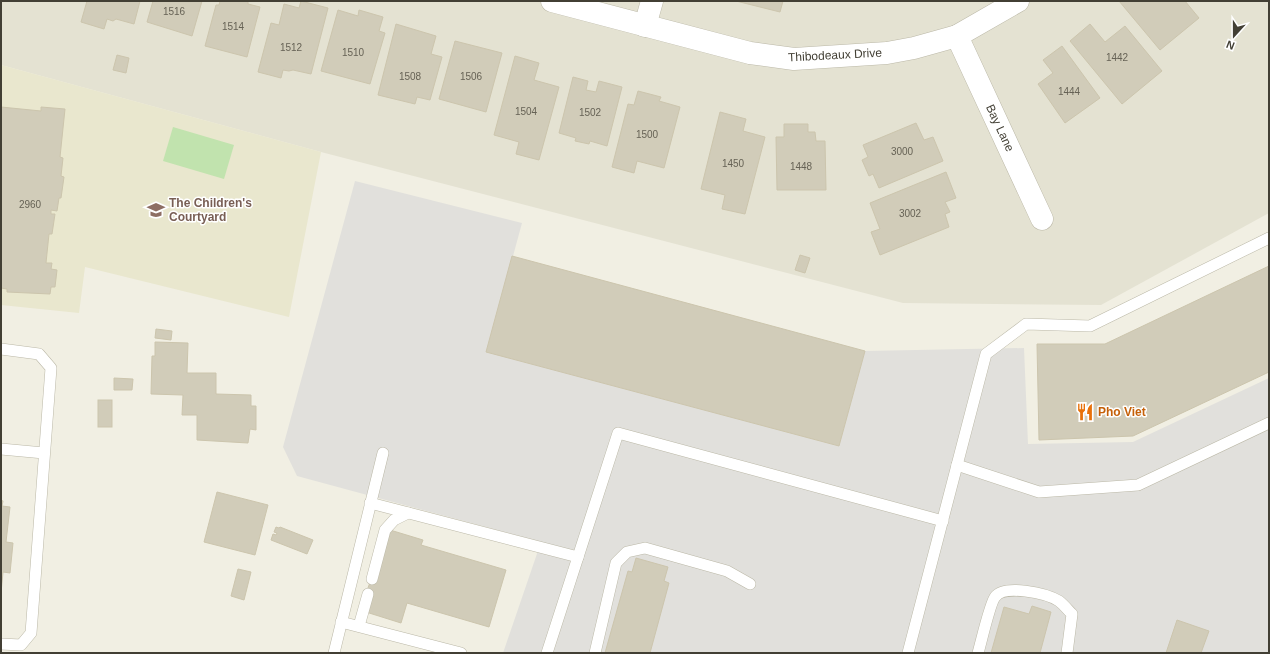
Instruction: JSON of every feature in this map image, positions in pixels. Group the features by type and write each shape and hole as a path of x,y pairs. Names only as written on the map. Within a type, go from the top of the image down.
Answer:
{"street":[{"name":"Thibodeaux Drive","path":"552,1 750,53 794,59 887,53 914,48 958,36 1018,1"},
{"path":"645,26 652,1"},
{"name":"Bay Lane","path":"958,36 1042,219"}],"lane":[{"path":"908,653 986,354 1026,324 1090,326 1269,238"},
{"path":"1,349 39,354 51,368 31,633 21,645 1,644"},
{"path":"957,465 1039,492 1138,485 1269,423"},
{"path":"547,653 618,432 943,521"},
{"path":"1,450 44,453"},
{"path":"334,653 383,453"},
{"path":"370,503 578,557"},
{"path":"372,579 385,530 394,520 408,513"},
{"path":"595,653 616,563 627,552 645,548 727,571 750,584"},
{"path":"978,653 994,597 1002,591 1011,589 1038,594 1059,601 1072,614 1067,653"},
{"path":"359,626 368,594"},
{"path":"341,622 461,653"}],"shaded area":[{"path":"1,1 1269,1 1269,213 1101,305 903,303 321,152 1,65"},
{"name":"The Children's Courtyard","path":"1,65 321,152 289,317 85,267 79,313 1,305"},
{"path":"355,181 522,223 487,352 839,446 865,351 1024,348 1028,444 1133,442 1269,378 1269,653 503,653 541,542 297,476 283,447"}],"green space":[{"path":"173,127 234,145 224,179 163,161"}],"building":[{"path":"87,1 140,1 134,24 116,19 113,21 107,19 104,29 81,22"},
{"path":"153,1 202,1 192,36 147,22"},
{"path":"220,1 248,1 248,4 260,7 247,57 205,46 216,5 219,5"},
{"path":"301,1 328,8 311,74 293,70 283,70 281,78 258,72 271,23 279,25 284,4 299,8"},
{"path":"736,1 783,1 780,12"},
{"path":"1119,1 1185,1 1199,18 1160,50"},
{"path":"338,10 358,16 359,10 383,17 379,31 385,33 370,84 321,71"},
{"path":"396,24 436,36 431,54 442,57 430,100 417,97 415,104 378,95"},
{"path":"1090,24 1105,42 1125,26 1162,71 1122,104 1070,41"},
{"path":"455,41 502,53 486,112 439,99"},
{"path":"1062,46 1100,98 1065,123 1038,84 1053,73 1043,60"},
{"path":"117,55 129,58 126,73 113,70"},
{"path":"515,56 539,63 534,80 559,87 539,160 516,154 519,142 494,135"},
{"path":"573,77 588,81 586,90 596,92 599,81 622,87 607,146 590,141 589,144 575,141 576,138 559,133"},
{"path":"638,91 661,97 659,101 680,107 664,168 637,161 634,173 612,167 628,104 634,105"},
{"path":"1,107 41,111 41,107 65,109 60,157 63,158 61,176 64,177 61,198 59,198 57,211 51,210 51,214 55,214 52,234 49,234 46,263 52,263 51,269 57,270 55,287 51,287 50,294 7,292 7,289 1,288"},
{"path":"720,112 746,119 743,131 765,137 745,214 722,209 725,195 701,189"},
{"path":"916,123 924,140 933,137 943,161 879,188 873,174 869,176 862,160 868,157 863,145"},
{"path":"784,124 808,124 808,132 815,132 816,141 825,141 826,190 777,190 776,137 784,137"},
{"path":"946,172 956,198 945,202 950,212 945,214 949,227 880,255 871,232 880,229 870,203"},
{"path":"800,255 810,258 805,273 795,270"},
{"path":"512,256 865,351 839,446 486,352"},
{"path":"1269,266 1269,372 1133,436 1039,440 1037,344 1105,344"},
{"path":"156,329 172,331 171,340 155,338"},
{"path":"155,342 188,343 187,373 216,373 216,394 251,395 251,406 256,406 256,430 250,429 248,443 197,440 197,415 182,415 183,395 151,394 152,356 155,356"},
{"path":"114,378 133,379 132,390 114,390"},
{"path":"98,400 112,400 112,427 98,427"},
{"path":"217,492 268,505 255,555 204,542"},
{"path":"1,500 3,501 2,506 10,507 6,542 13,543 10,573 3,572 1,593"},
{"path":"276,527 280,527 313,540 307,554 271,540 273,534 276,535 277,533 274,532"},
{"path":"390,530 423,540 421,545 506,570 489,627 407,603 401,623 366,612 366,593"},
{"path":"636,558 668,567 664,581 669,583 650,653 605,653 628,571 632,572"},
{"path":"238,569 251,572 244,600 231,596"},
{"path":"1032,606 1051,612 1040,653 991,653 1004,607 1029,614"},
{"path":"1177,620 1209,631 1201,653 1166,653"}],"place":[{"name":"The Children's Courtyard","path":"156,210"},
{"name":"Pho Viet","path":"1085,412"}]}
